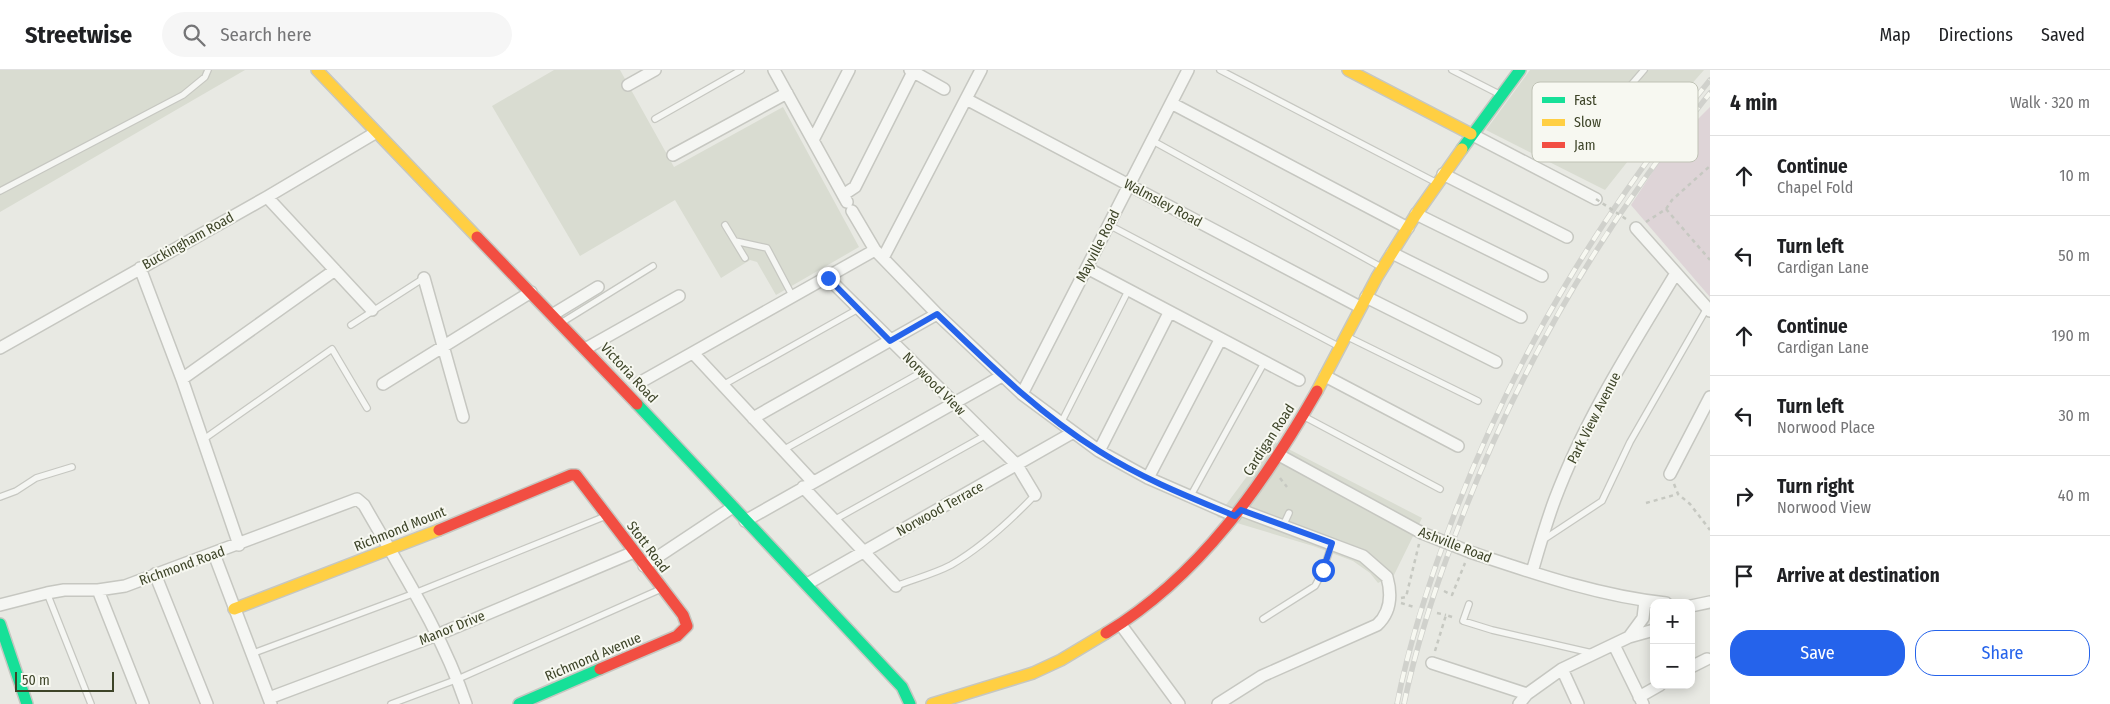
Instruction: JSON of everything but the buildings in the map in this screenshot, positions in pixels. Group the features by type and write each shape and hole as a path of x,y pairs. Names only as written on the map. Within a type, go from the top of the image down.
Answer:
{"main road":[{"name":"Victoria Road","path":"317,70 375,133 531,292 807,584 902,687 910,704"},
{"path":"1348,70 1471,134"},
{"name":"Cardigan Road","path":"932,704 998,686 1050,666 1121,625 1166,591 1200,559 1238,513 1278,455 1303,416 1360,307 1416,214 1471,134 1520,70"},
{"name":"Stott Road","path":"576,475 683,616 687,626 677,636"},
{"name":"Richmond Mount","path":"234,609 390,550 576,475"},
{"path":"0,627 27,704"},
{"name":"Richmond Avenue","path":"519,704 677,636"}],"street":[{"path":"628,85 655,70"},
{"path":"812,140 849,70"},
{"path":"639,383 828,278 879,254 981,70"},
{"name":"Mayville Road","path":"1022,394 1188,70"},
{"path":"847,203 912,71 928,74 944,88"},
{"path":"779,73 787,93 812,140 847,203 879,254 937,314 1022,394 1072,433 1099,451 1148,478 1189,497 1332,543 1363,556 1387,577 1390,613 1377,625 1262,676 1218,704"},
{"path":"674,155 787,93"},
{"name":"Walmsley Road","path":"966,99 1360,307"},
{"path":"1171,102 1408,228"},
{"name":"Buckingham Road","path":"0,348 267,197 375,133"},
{"path":"1471,134 1596,199"},
{"path":"1440,179 1567,237"},
{"path":"267,197 372,310"},
{"path":"1416,214 1542,276"},
{"path":"1632,225 1709,309"},
{"path":"1392,253 1521,317"},
{"path":"140,268 204,439 239,545"},
{"path":"1087,268 1298,380"},
{"path":"182,378 334,270"},
{"name":"Park View Avenue","path":"1532,572 1556,498 1588,426 1624,360 1676,273"},
{"path":"424,278 463,417"},
{"name":"Norwood View","path":"828,278 1017,465 1035,495"},
{"path":"556,319 598,287"},
{"path":"383,384 531,292"},
{"path":"585,349 679,296"},
{"path":"1366,297 1496,362"},
{"path":"1099,451 1169,313"},
{"path":"753,418 937,314"},
{"path":"1148,478 1220,340"},
{"path":"693,353 783,450 834,520 896,586"},
{"path":"745,520 1002,376"},
{"path":"1325,376 1458,446"},
{"path":"1670,474 1710,397"},
{"name":"Norwood Terrace","path":"807,584 1072,433"},
{"name":"Ashville Road","path":"1278,455 1468,557 1650,601"},
{"name":"Richmond Road","path":"0,605 47,592 98,590 125,586 239,545 357,499 364,505 390,550"},
{"path":"644,566 733,507"},
{"path":"390,550 437,635 458,679 466,704"},
{"name":"Manor Drive","path":"270,701 437,635 634,552"},
{"path":"214,554 270,701"},
{"path":"155,574 206,704"},
{"path":"98,590 143,704"},
{"path":"1629,637 1643,618 1645,601"},
{"path":"1695,605 1710,602"},
{"path":"1121,625 1179,704"},
{"path":"1432,663 1525,700 1562,669 1629,637 1650,631"},
{"path":"1614,645 1641,700 1655,689"},
{"path":"1695,666 1706,659"},
{"path":"1562,669 1578,704"}],"lane":[{"path":"0,191 183,95 205,76 208,70"},
{"path":"655,119 741,70"},
{"path":"1220,70 1440,179"},
{"path":"1452,70 1501,95"},
{"path":"1631,82 1640,71"},
{"path":"1153,141 1383,268"},
{"path":"725,225 745,258"},
{"path":"1109,225 1340,347"},
{"path":"735,241 767,248 793,297"},
{"path":"556,319 653,266"},
{"path":"351,325 424,278"},
{"path":"1060,424 1128,291"},
{"path":"722,385 858,309"},
{"path":"1541,541 1602,501 1630,442 1709,309"},
{"path":"1346,336 1478,401"},
{"path":"204,439 332,349 367,408"},
{"path":"1189,497 1264,363"},
{"path":"783,450 922,372"},
{"path":"1303,416 1440,489"},
{"path":"834,520 986,435"},
{"path":"0,497 36,478 72,467"},
{"path":"896,586 950,565 985,541 1013,518 1035,495"},
{"path":"1283,526 1289,513"},
{"path":"252,654 415,593 606,516"},
{"path":"1263,619 1315,586 1323,570 1332,543"},
{"path":"391,704 458,679 661,589"},
{"path":"47,592 91,704"},
{"path":"1469,604 1463,621 1492,630 1594,653"}],"path":[{"path":"1596,199 1632,225 1666,209 1672,200 1710,166"},
{"path":"1666,209 1710,260"},
{"path":"1670,474 1678,494 1690,504 1710,530"},
{"path":"1646,503 1678,494"},
{"path":"1399,602 1400,599 1406,597 1422,533"},
{"path":"1444,591 1452,595 1468,557"},
{"path":"1437,613 1463,621"},
{"path":"1432,663 1446,615"}],"shaded area":[{"path":"0,70 245,70 0,212"},
{"path":"554,70 620,70 674,167 783,107 859,247 776,295 757,262 750,260 721,278 675,200 580,256 492,106"},
{"path":"1530,70 1704,70 1693,82 1532,82 1532,153 1486,130"},
{"path":"1710,107 1710,297 1631,205 1659,162 1698,162 1698,119"},
{"path":"1549,162 1627,162 1605,190"},
{"path":"1273,441 1422,518 1394,575 1378,583 1370,573 1353,561 1313,546 1217,517"}],"railway":[{"path":"1698,95 1710,80"},
{"path":"1698,108 1710,93"},
{"path":"1397,704 1422,606 1438,558 1480,451 1535,338 1566,284 1647,162"},
{"path":"1404,704 1422,634 1444,565 1510,405 1568,296 1600,244 1657,162"}],"traffic: fast":[{"path":"1462,149 1520,70"},
{"path":"637,404 902,687 910,704"},
{"path":"0,624 27,704"},
{"path":"519,704 600,669"}],"traffic: slow":[{"path":"317,70 477,237"},
{"path":"1348,70 1471,134"},
{"path":"1317,391 1377,277 1415,216 1462,149"},
{"path":"234,609 439,530"},
{"path":"932,704 1033,673 1061,660 1106,633"}],"traffic: jam":[{"path":"477,237 637,404"},
{"path":"1106,633 1140,610 1200,556 1251,494 1317,391"},
{"path":"439,530 571,475 576,475 683,615 687,626 677,636 600,669"}],"route":[{"path":"828,278 890,341 937,314 1022,394 1072,433 1121,464 1189,497 1235,516 1241,510 1332,543 1323,570"}]}
